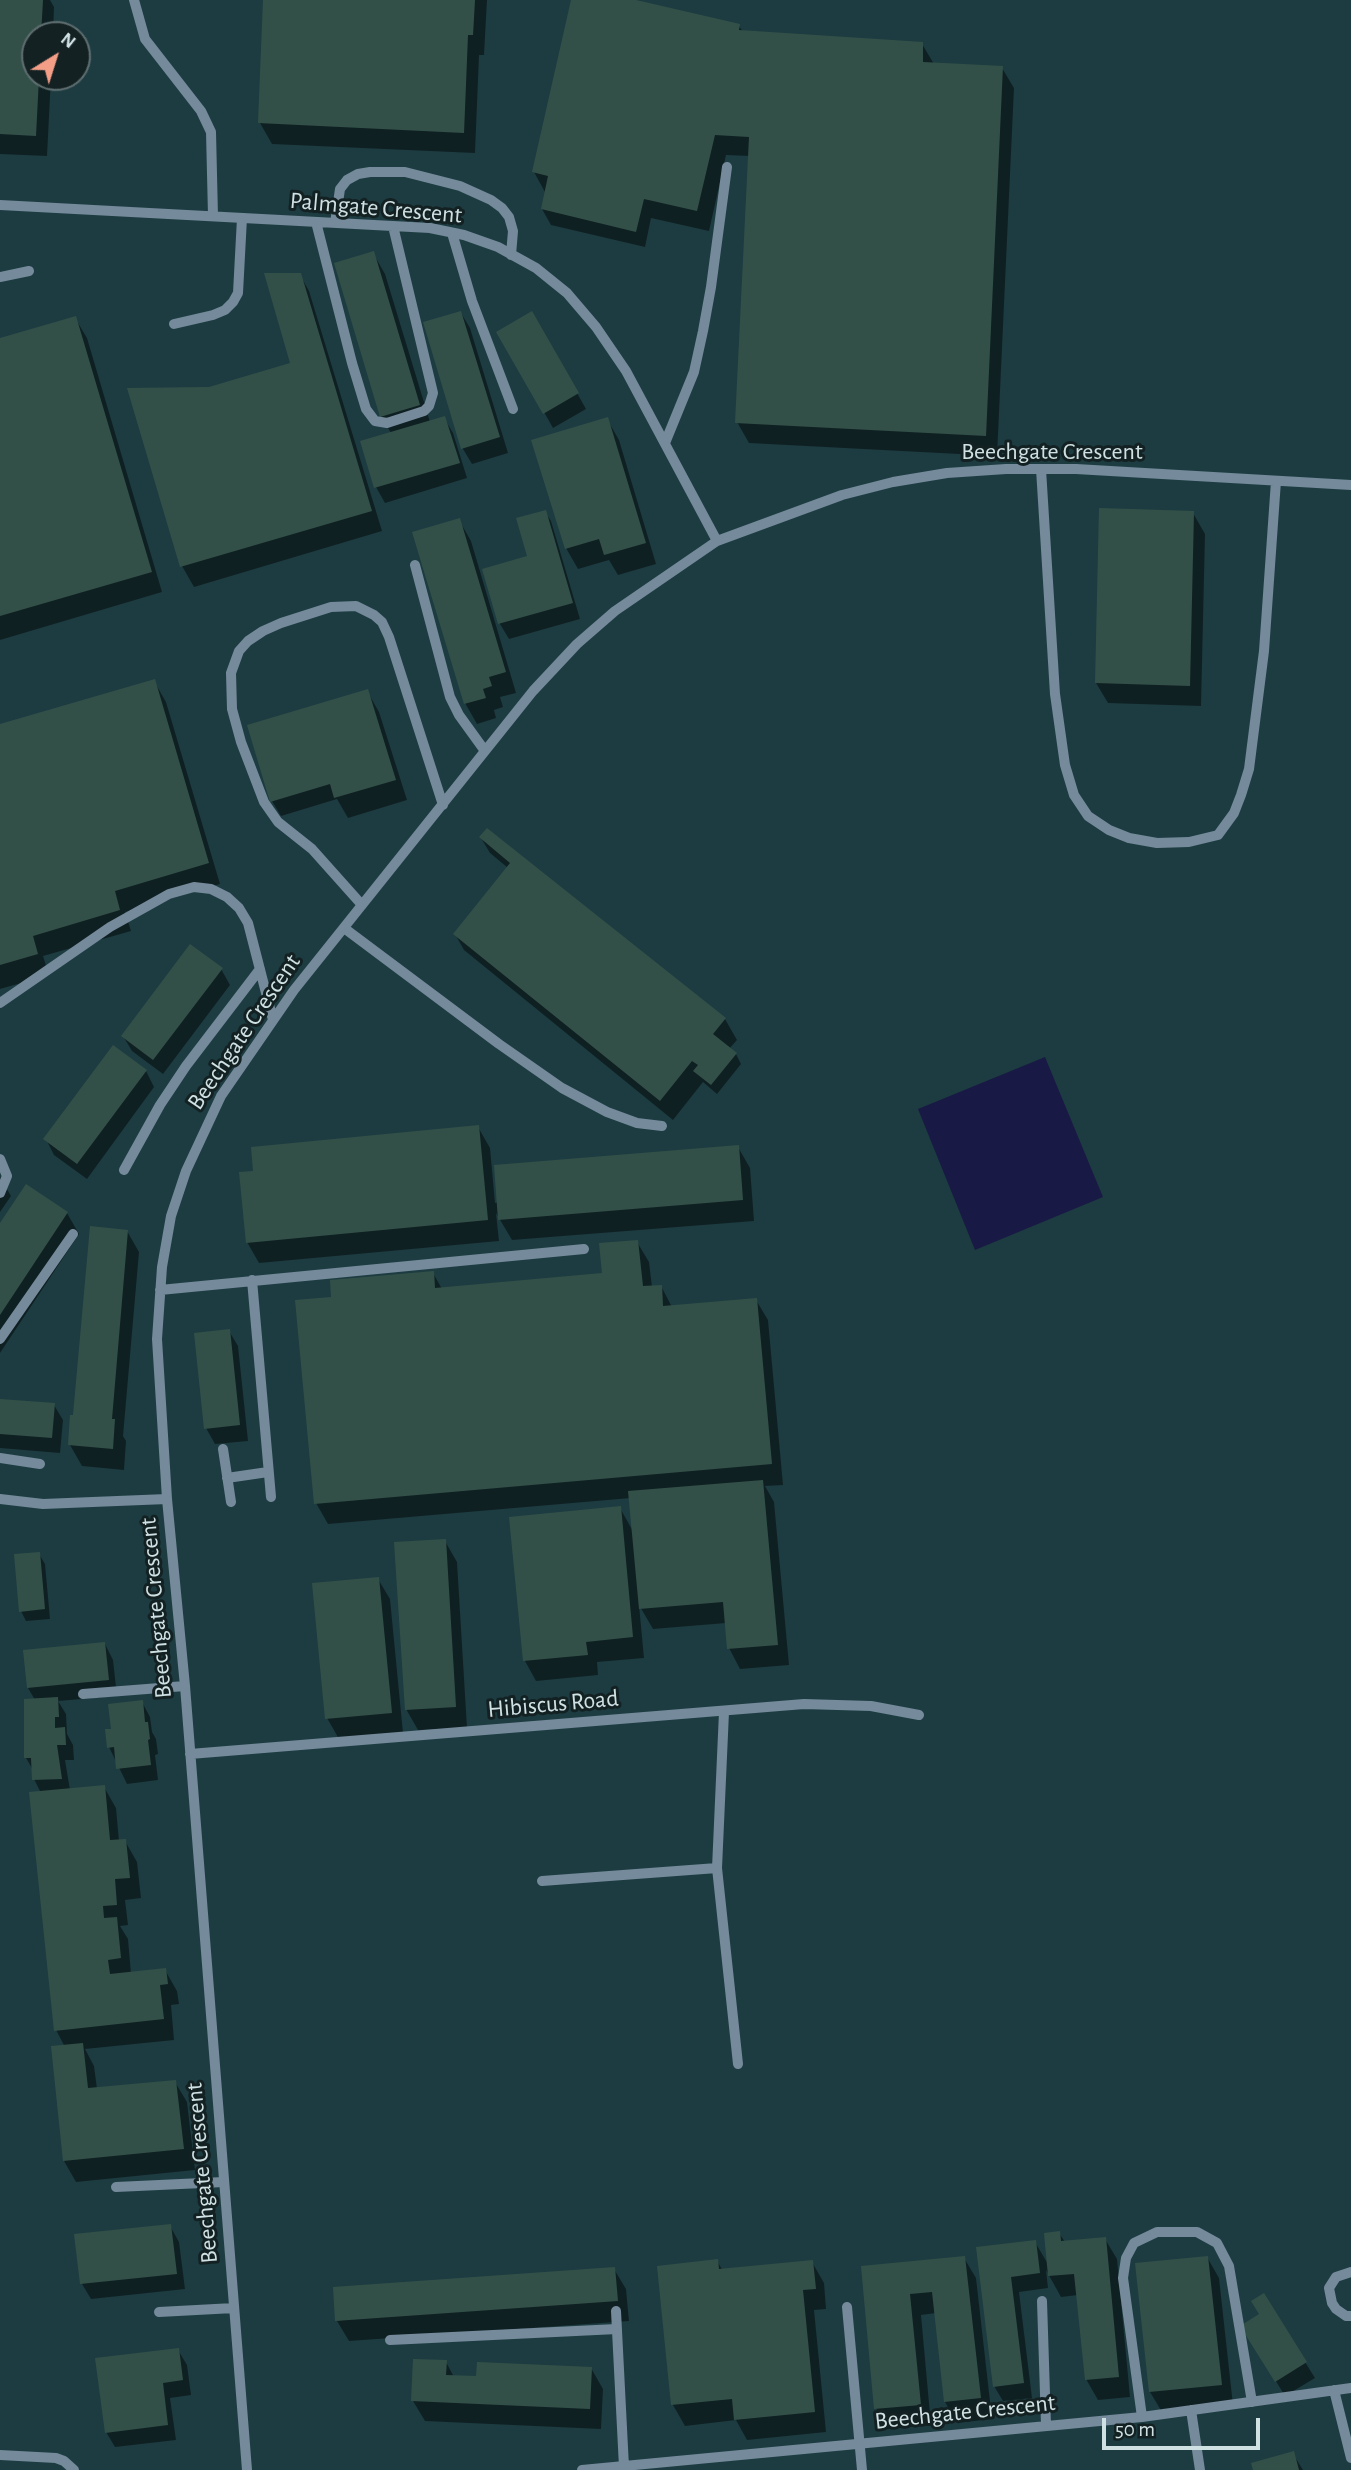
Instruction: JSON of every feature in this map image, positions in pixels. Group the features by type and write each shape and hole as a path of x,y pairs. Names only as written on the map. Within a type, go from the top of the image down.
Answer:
{"lane":[{"path":"134,0 145,38 201,111 211,132 213,216"},
{"path":"665,443 694,372 711,287 727,167"},
{"path":"335,223 340,189 347,180 370,172 405,172 460,186 491,200 509,218 513,231 511,255"},
{"name":"Palmgate Crescent","path":"0,205 393,226 464,234 511,255 536,268 567,293 596,327 626,371 717,541"},
{"path":"174,324 225,310 239,293 242,218"},
{"path":"316,222 366,409 375,421 387,424 424,411 429,406 433,393 393,226"},
{"path":"452,233 471,301 513,409"},
{"path":"0,277 29,271"},
{"path":"1041,469 1055,694 1065,765 1074,795 1088,816 1109,830 1129,838 1157,843 1189,842 1218,835 1234,813 1241,795 1249,769 1264,651 1276,481"},
{"name":"Beechgate Crescent","path":"247,2470 167,1499 157,1339 162,1267 171,1216 186,1171 221,1096 273,1020 533,691 577,644 650,585 717,541 842,495 893,482 947,473 1041,469 1351,485"},
{"path":"415,565 450,697 458,715 485,751"},
{"path":"362,905 312,849 278,822 264,802 241,742 232,709 231,673 239,651 248,641 281,622 331,607 356,606 374,615 382,622 389,637 443,804"},
{"path":"0,1003 110,927 169,894 194,887 219,893 239,908 248,923 273,1020"},
{"path":"344,928 562,1088 607,1112 637,1122 662,1126"},
{"path":"124,1170 160,1105 186,1066 260,969"},
{"path":"0,1159 7,1177 0,1194"},
{"path":"0,1339 73,1234"},
{"path":"160,1290 584,1249"},
{"path":"252,1280 271,1497"},
{"path":"223,1449 231,1502"},
{"path":"0,1458 40,1464"},
{"path":"228,1478 268,1472"},
{"path":"0,1499 43,1503 167,1499"},
{"path":"83,1694 184,1686"},
{"name":"Hibiscus Road","path":"190,1754 804,1704 844,1704 919,1715"},
{"path":"724,1712 717,1868 738,2064"},
{"path":"542,1881 717,1868"},
{"path":"116,2187 224,2182"},
{"path":"1142,2417 1123,2278 1126,2258 1134,2243 1157,2232 1197,2232 1217,2243 1229,2266 1252,2402"},
{"path":"1351,2272 1336,2277 1329,2288 1336,2309 1346,2316 1351,2316"},
{"path":"1041,2301 1046,2425"},
{"path":"847,2307 862,2470"},
{"path":"159,2312 234,2308"},
{"path":"616,2311 631,2468"},
{"path":"390,2340 617,2329"},
{"name":"Beechgate Crescent","path":"582,2470 631,2468 1142,2417 1351,2388"},
{"path":"1334,2390 1351,2458"},
{"path":"1191,2410 1200,2470"},
{"path":"0,2455 56,2458 74,2470"}],"shaded area":[{"path":"1045,1057 1103,1197 975,1250 918,1109"}],"building":[{"path":"0,0 43,0 42,21 21,21 21,91 38,91 36,136 0,134"},
{"path":"263,0 475,0 473,35 468,35 464,133 258,123"},
{"path":"571,0 636,0 740,24 739,30 923,42 923,62 1003,66 986,436 735,423 749,137 715,135 697,211 644,199 636,232 541,209 548,176 532,172"},
{"path":"374,251 420,405 380,417 334,263"},
{"path":"264,273 301,273 372,511 180,567 127,388 209,387 290,363"},
{"path":"461,311 500,437 461,449 423,322"},
{"path":"532,311 579,393 543,414 496,332"},
{"path":"76,316 152,572 0,616 0,338"},
{"path":"445,416 460,463 374,488 360,441"},
{"path":"608,417 646,543 604,555 599,539 565,549 531,440"},
{"path":"1099,508 1194,511 1190,686 1095,683"},
{"path":"546,510 573,603 498,624 482,569 527,556 516,518"},
{"path":"460,518 506,672 489,677 492,686 483,689 486,698 464,704 412,532"},
{"path":"155,679 209,863 115,891 120,910 33,936 38,954 0,965 0,724"},
{"path":"368,689 396,780 334,798 330,784 270,802 247,725"},
{"path":"487,828 726,1018 713,1034 737,1053 711,1085 693,1071 698,1065 692,1061 660,1101 453,934 510,863 479,837"},
{"path":"190,944 223,968 153,1060 121,1036"},
{"path":"113,1045 147,1070 77,1164 43,1139"},
{"path":"479,1125 488,1220 246,1243 239,1172 253,1171 251,1147"},
{"path":"739,1145 743,1200 498,1220 494,1165"},
{"path":"26,1184 68,1212 0,1315 0,1223"},
{"path":"90,1226 128,1230 112,1419 115,1419 113,1449 68,1445"},
{"path":"638,1240 643,1286 662,1285 663,1306 757,1298 772,1464 314,1504 295,1300 331,1297 330,1280 434,1271 435,1288 602,1273 599,1243"},
{"path":"230,1329 240,1425 204,1429 194,1333"},
{"path":"0,1399 55,1403 52,1438 0,1434"},
{"path":"763,1480 778,1645 727,1649 723,1602 639,1609 628,1491"},
{"path":"621,1506 633,1637 586,1642 588,1655 523,1661 509,1517"},
{"path":"446,1539 456,1707 405,1710 394,1542"},
{"path":"40,1552 45,1609 19,1612 14,1554"},
{"path":"379,1577 392,1713 325,1719 312,1583"},
{"path":"105,1642 109,1680 27,1688 23,1650"},
{"path":"58,1697 59,1717 55,1717 55,1728 65,1727 66,1745 57,1745 62,1779 32,1780 31,1758 24,1758 24,1699"},
{"path":"143,1700 145,1722 148,1722 151,1765 116,1769 114,1747 107,1748 105,1729 111,1729 108,1704"},
{"path":"105,1785 110,1840 126,1839 130,1878 115,1879 117,1905 103,1906 104,1918 117,1917 121,1958 108,1960 110,1974 166,1968 168,1984 160,1985 164,2019 54,2031 29,1792"},
{"path":"83,2043 88,2088 176,2080 184,2149 63,2161 51,2046"},
{"path":"171,2224 177,2274 80,2284 74,2234"},
{"path":"1060,2231 1061,2241 1106,2237 1119,2377 1085,2380 1074,2274 1048,2276 1044,2233"},
{"path":"1036,2240 1040,2273 1011,2277 1024,2383 993,2387 976,2247"},
{"path":"965,2256 981,2398 944,2402 932,2292 910,2294 921,2405 874,2409 861,2266"},
{"path":"1208,2256 1222,2385 1149,2392 1135,2263"},
{"path":"718,2259 719,2269 813,2260 816,2289 803,2290 815,2412 734,2420 732,2399 671,2405 657,2266"},
{"path":"615,2267 618,2301 335,2321 333,2287"},
{"path":"1264,2293 1307,2362 1275,2382 1240,2326 1259,2314 1251,2301"},
{"path":"179,2348 183,2380 163,2383 168,2425 105,2433 95,2358"},
{"path":"413,2359 447,2360 446,2375 476,2376 477,2362 592,2367 590,2409 411,2401"},
{"path":"1294,2451 1299,2470 1253,2470 1251,2463"}]}
